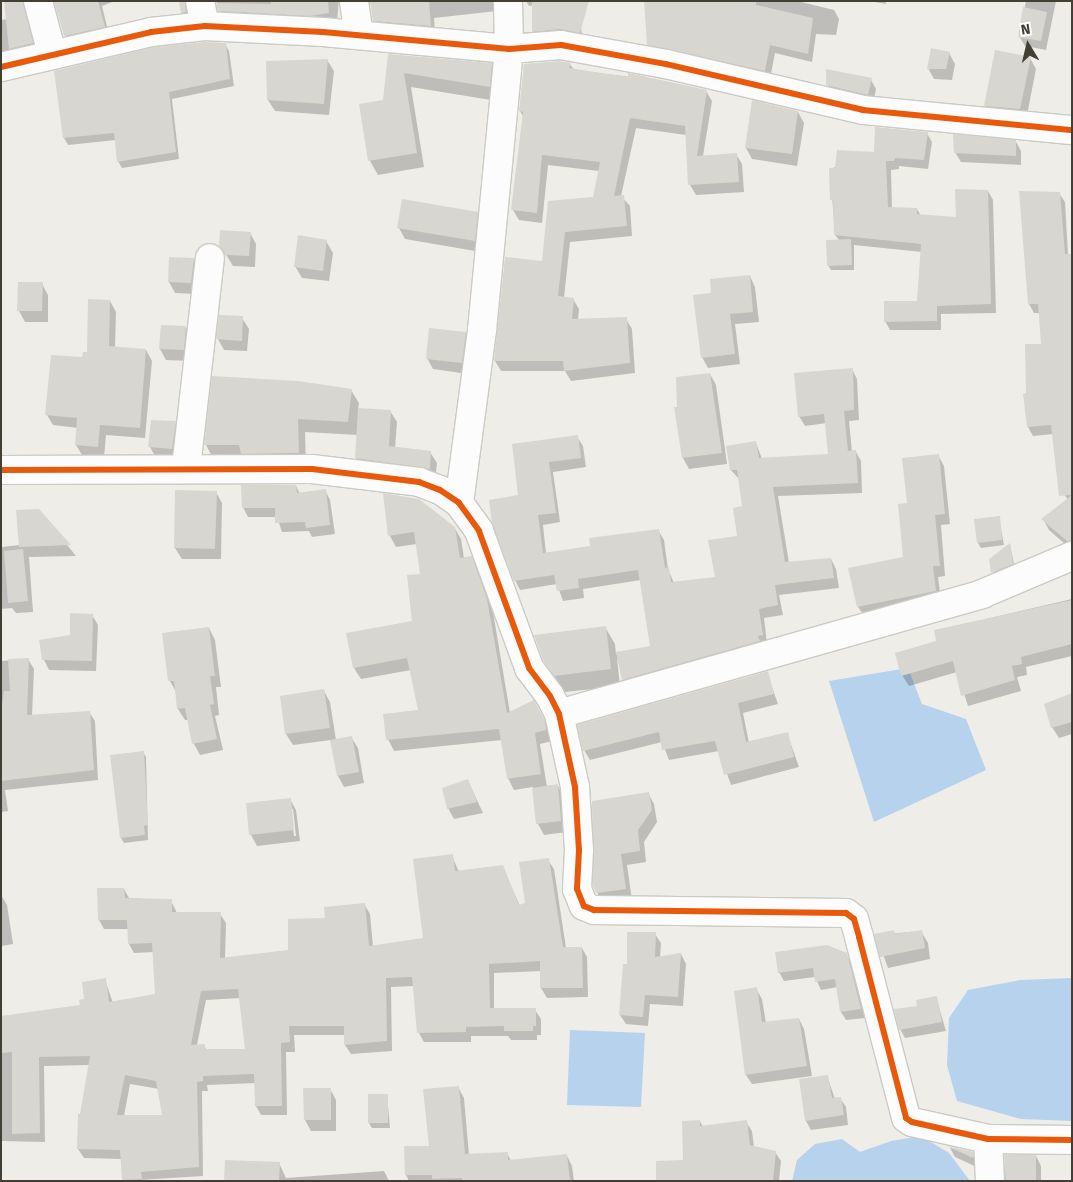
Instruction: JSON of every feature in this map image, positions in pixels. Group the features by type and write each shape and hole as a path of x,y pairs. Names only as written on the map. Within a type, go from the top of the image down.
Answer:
{"street":[{"path":"38,1 52,54"},
{"path":"354,1 359,35"},
{"path":"460,503 482,330 509,48 508,1"},
{"path":"1,67 151,32 202,14 359,35 509,48 561,45 666,64 863,110 1072,130"},
{"path":"186,468 210,258"},
{"path":"1,470 312,469 419,482 460,503 479,531 529,668 550,696 559,714 575,787 579,850 577,889 584,906 594,910 846,913 854,920 859,937 906,1118 912,1122 988,1139 1072,1140"},
{"path":"559,714 982,594 1072,556"},
{"path":"988,1139 990,1181"}],"water":[{"path":"908,668 922,704 966,719 986,770 874,822 829,681"},
{"path":"1072,978 1072,1121 1021,1119 957,1101 947,1065 949,1018 968,990 1020,980"},
{"path":"570,1030 645,1033 641,1107 567,1105"},
{"path":"921,1136 949,1153 970,1181 792,1181 797,1160 815,1144 842,1139 860,1152 891,1141"}],"building":[{"path":"4,1 23,1 33,43 9,49"},
{"path":"54,1 98,1 105,27 64,36"},
{"path":"271,1 328,1 329,13 310,16 218,11 216,3 271,4"},
{"path":"370,1 429,1 431,26 373,21"},
{"path":"532,1 589,1 580,33 560,29 532,32"},
{"path":"644,1 756,1 756,5 813,18 808,54 770,45 765,71 647,45"},
{"path":"179,2 185,2 186,12 181,13"},
{"path":"1023,7 1047,12 1041,41 1018,37"},
{"path":"205,42 226,43 230,79 169,92 176,152 117,162 114,133 63,138 54,71 154,47"},
{"path":"931,48 950,52 946,69 927,69"},
{"path":"995,50 1031,57 1020,109 984,106"},
{"path":"388,54 492,63 490,87 404,73 417,153 368,161 359,104 383,100"},
{"path":"328,59 324,104 267,100 266,61"},
{"path":"560,61 571,63 569,68 628,77 628,73 707,90 697,156 737,153 739,182 688,185 685,126 630,118 614,196 624,195 627,226 565,232 558,296 574,298 572,319 627,317 630,363 564,371 563,361 494,361 505,257 542,261 548,201 593,197 600,162 542,155 537,213 511,210 523,112 519,111 524,64"},
{"path":"826,69 872,78 868,95 826,85"},
{"path":"752,100 798,111 792,154 745,148"},
{"path":"875,127 928,132 924,160 895,158 894,161 886,161 888,207 917,208 917,214 956,217 955,189 988,190 991,304 937,306 937,321 884,322 884,301 917,301 921,244 834,235 833,200 830,200 829,168 835,168 837,150 874,152"},
{"path":"953,134 1016,140 1016,156 954,153"},
{"path":"1019,191 1060,192 1065,254 1072,254 1072,495 1059,496 1051,425 1027,427 1023,394 1026,393 1025,344 1041,344 1038,304 1028,304"},
{"path":"402,199 478,212 475,241 397,228"},
{"path":"220,230 251,232 249,256 225,255 219,245"},
{"path":"298,235 327,240 323,271 294,267"},
{"path":"851,239 852,265 827,266 826,240"},
{"path":"169,257 194,258 191,283 168,282"},
{"path":"750,275 753,312 730,314 735,354 701,358 693,295 711,293 710,279"},
{"path":"18,282 43,282 42,311 17,311"},
{"path":"88,299 110,300 109,346 146,349 140,428 100,425 98,447 75,445 77,418 45,415 51,355 82,357 83,352 87,352"},
{"path":"219,315 243,316 242,341 216,339"},
{"path":"161,325 186,326 184,350 159,349"},
{"path":"429,328 466,332 462,363 426,359"},
{"path":"853,368 854,410 844,411 848,451 856,450 858,483 773,487 785,562 831,558 834,578 775,585 778,605 759,609 763,635 758,636 760,641 622,680 616,652 650,646 638,570 578,579 579,588 557,591 554,575 514,581 492,523 489,500 518,495 512,444 578,435 581,458 549,462 556,513 538,515 543,553 590,546 589,538 659,529 665,568 669,567 671,582 715,577 708,540 737,536 733,508 742,506 737,470 730,470 726,446 756,441 759,458 828,454 824,414 798,417 794,373"},
{"path":"710,373 722,453 682,458 674,407 677,407 676,377"},
{"path":"212,376 298,381 352,389 348,422 298,419 299,453 241,454 239,445 204,445"},
{"path":"358,408 391,410 389,446 431,451 430,469 355,458"},
{"path":"151,420 176,421 172,449 148,447"},
{"path":"939,454 945,514 935,515 940,566 933,566 936,591 857,607 848,568 903,557 898,504 907,503 902,458"},
{"path":"241,485 296,485 297,493 326,489 330,525 306,528 305,522 275,523 275,508 242,508"},
{"path":"175,490 217,491 215,549 174,548"},
{"path":"383,493 419,499 455,527 460,558 472,556 487,599 507,713 534,700 544,719 546,730 535,733 541,774 507,779 499,729 386,740 383,714 418,710 407,658 353,668 346,633 412,621 407,575 420,574 414,532 388,536"},
{"path":"1072,495 1072,541 1067,541 1041,519"},
{"path":"39,509 71,545 19,547 16,510"},
{"path":"1000,516 1002,540 977,543 974,519"},
{"path":"1010,543 1013,564 991,573 989,559"},
{"path":"23,549 28,601 8,603 4,551"},
{"path":"1072,600 1072,644 1021,657 1022,664 1012,666 1015,680 961,696 953,661 901,676 895,653 936,641 934,630"},
{"path":"70,613 93,614 92,661 42,660 39,640 70,635"},
{"path":"606,626 611,669 554,676 543,660 534,635"},
{"path":"209,627 215,676 210,676 214,704 210,705 217,739 192,744 185,708 177,709 174,681 168,681 162,633"},
{"path":"29,658 27,715 90,711 94,770 1,781 1,711 4,691 10,691 8,659"},
{"path":"768,671 774,694 738,703 746,742 788,732 794,757 724,775 715,741 662,750 659,732 583,751 577,725"},
{"path":"324,689 330,728 285,734 280,696"},
{"path":"1072,693 1072,722 1051,728 1044,704"},
{"path":"352,736 359,772 337,776 330,740"},
{"path":"144,751 148,825 144,826 145,835 120,838 110,755"},
{"path":"468,779 477,802 447,809 442,788"},
{"path":"558,784 561,821 536,824 532,788"},
{"path":"649,792 652,810 638,830 640,851 621,854 626,889 596,893 593,886 592,801"},
{"path":"291,798 294,830 249,835 246,803"},
{"path":"453,854 455,871 503,865 519,905 525,903 519,862 549,858 563,947 582,947 583,988 540,988 540,961 489,964 490,1008 536,1008 536,1026 533,1026 533,1031 504,1031 504,1026 466,1027 466,1032 417,1033 412,977 386,978 387,1041 344,1045 344,1026 289,1026 290,1042 281,1043 282,1106 255,1106 254,1074 203,1076 203,1081 197,1082 199,1167 141,1172 142,1179 122,1180 120,1150 77,1149 78,1114 80,1114 90,1056 39,1057 40,1133 12,1134 12,1052 1,1053 1,1016 80,1005 79,1000 84,999 82,982 106,978 109,1002 155,994 152,943 128,944 127,920 98,920 97,888 124,888 125,898 172,899 172,912 221,912 220,958 288,950 288,919 325,918 324,907 365,903 369,946 423,938 413,859","holes":["238,989 245,1049 205,1049 205,1044 191,1045 201,991","125,1075 156,1081 162,1115 117,1115"]},
{"path":"894,930 895,934 922,930 925,948 880,957 874,934"},
{"path":"627,932 656,932 655,957 681,953 678,997 645,995 643,1017 619,1015 623,964 627,964"},
{"path":"827,945 847,953 861,1009 840,1012 835,979 815,982 813,968 778,973 775,952"},
{"path":"757,987 762,1022 799,1018 807,1066 745,1075 734,991"},
{"path":"937,996 942,1022 899,1030 894,1009 917,1006 916,1000"},
{"path":"828,1075 832,1098 841,1097 844,1115 805,1121 799,1079"},
{"path":"459,1086 465,1154 508,1152 508,1160 567,1154 570,1181 462,1181 462,1178 432,1179 432,1175 405,1175 404,1146 429,1146 423,1089"},
{"path":"303,1088 331,1088 331,1120 304,1120"},
{"path":"368,1094 388,1094 388,1123 368,1123"},
{"path":"700,1120 700,1126 747,1120 750,1145 776,1151 773,1181 656,1181 656,1161 683,1160 682,1121"},
{"path":"947,1146 973,1152 973,1158"},
{"path":"1004,1155 1036,1155 1036,1181 1006,1181"},
{"path":"225,1160 280,1162 279,1181 224,1181"}],"cycle path":[{"path":"1,67 151,32 205,26 323,32 509,49 561,45 666,64 863,110 1072,130"},
{"path":"1,470 312,469 419,482 440,490 459,503 479,531 529,668 550,696 559,714 575,787 579,850 577,889 584,906 594,910 846,913 854,919 906,1118 912,1122 988,1139 1072,1140"}]}
